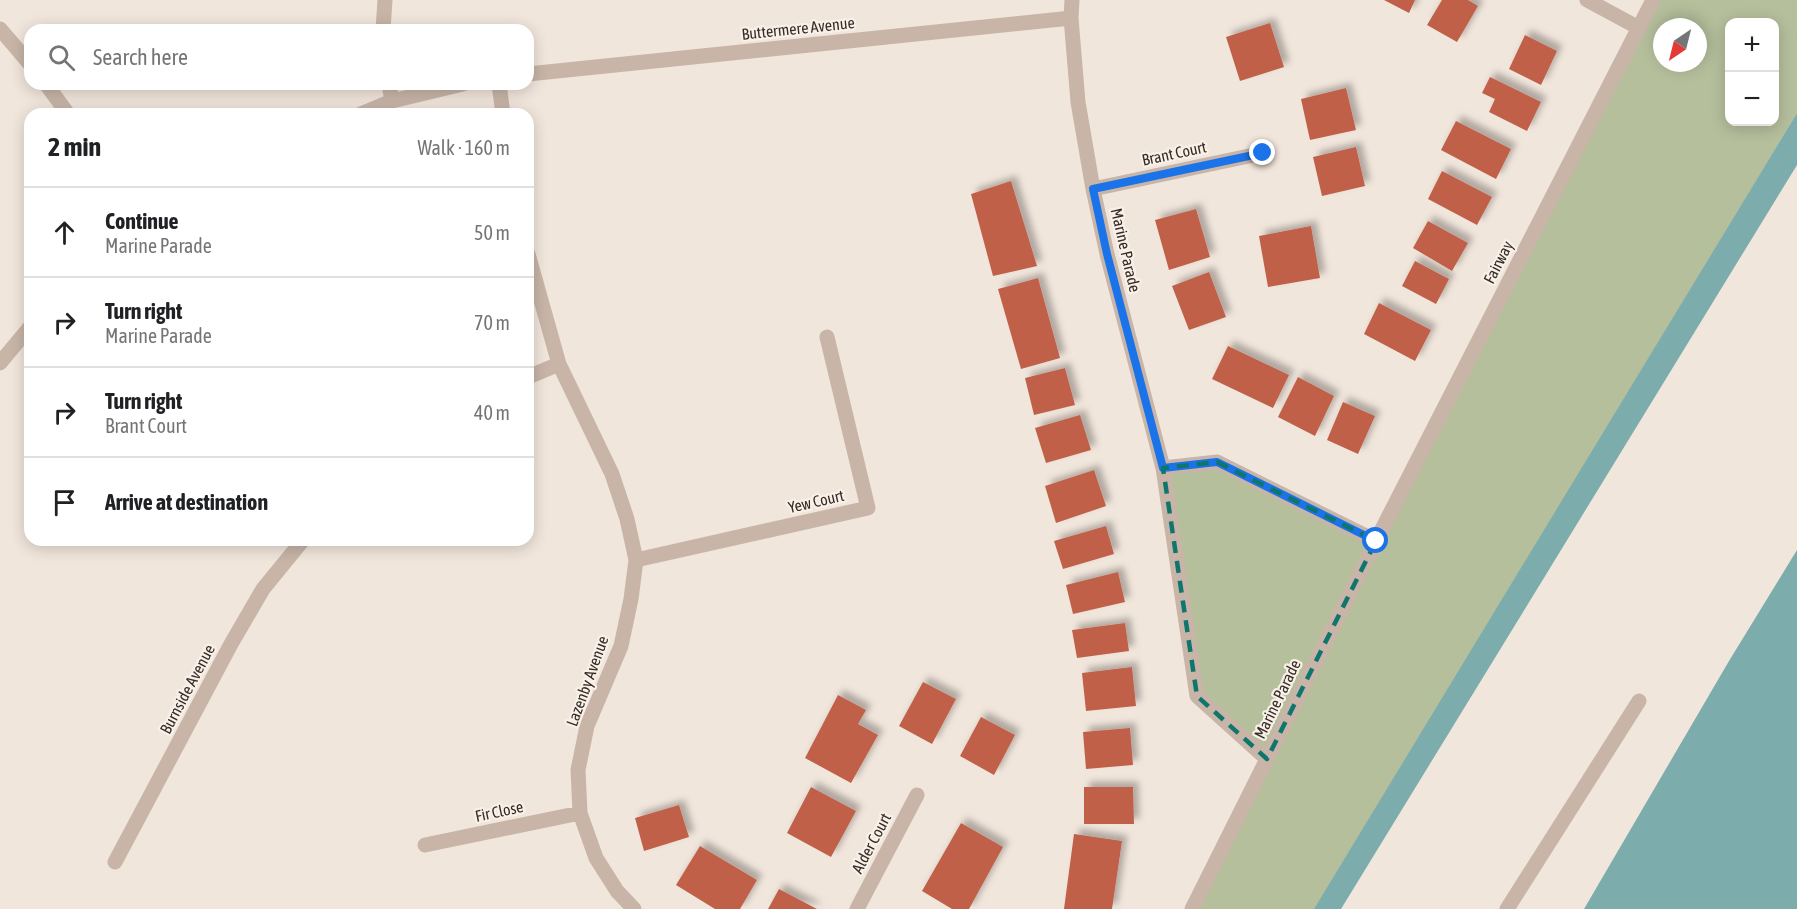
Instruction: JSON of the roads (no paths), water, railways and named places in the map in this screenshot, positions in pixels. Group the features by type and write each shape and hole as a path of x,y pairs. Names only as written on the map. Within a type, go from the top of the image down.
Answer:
{"street":[{"path":"383,24 385,0"},
{"name":"Marine Parade","path":"1072,0 1071,18 1078,102 1093,189 1107,254 1163,468 1197,696 1267,759"},
{"path":"1587,0 1639,28"},
{"name":"Fairway","path":"1376,541 1653,0"},
{"name":"Buttermere Avenue","path":"534,73 1071,18"},
{"path":"0,28 24,57"},
{"path":"50,90 64,108"},
{"path":"390,90 392,101"},
{"path":"375,108 392,101 438,90"},
{"path":"500,90 502,108"},
{"name":"Brant Court","path":"1093,189 1263,153"},
{"name":"Lazenby Avenue","path":"534,275 559,364 612,474 627,519 636,560 631,599 621,645 587,726 578,770 580,813 596,858 618,891 634,909"},
{"path":"0,363 24,334"},
{"name":"Yew Court","path":"636,560 868,508 827,337"},
{"path":"534,374 559,364"},
{"path":"1163,468 1217,462 1376,541"},
{"name":"Marine Parade","path":"1192,909 1376,541"},
{"name":"Burnside Avenue","path":"115,862 263,589 298,546"},
{"path":"1507,909 1639,701"},
{"name":"Alder Court","path":"857,909 917,795"},
{"name":"Fir Close","path":"425,845 580,813"}],"water":[{"path":"1797,113 1797,165 1341,909 1314,909"},
{"path":"1797,550 1797,909 1584,909 1729,661"}]}
